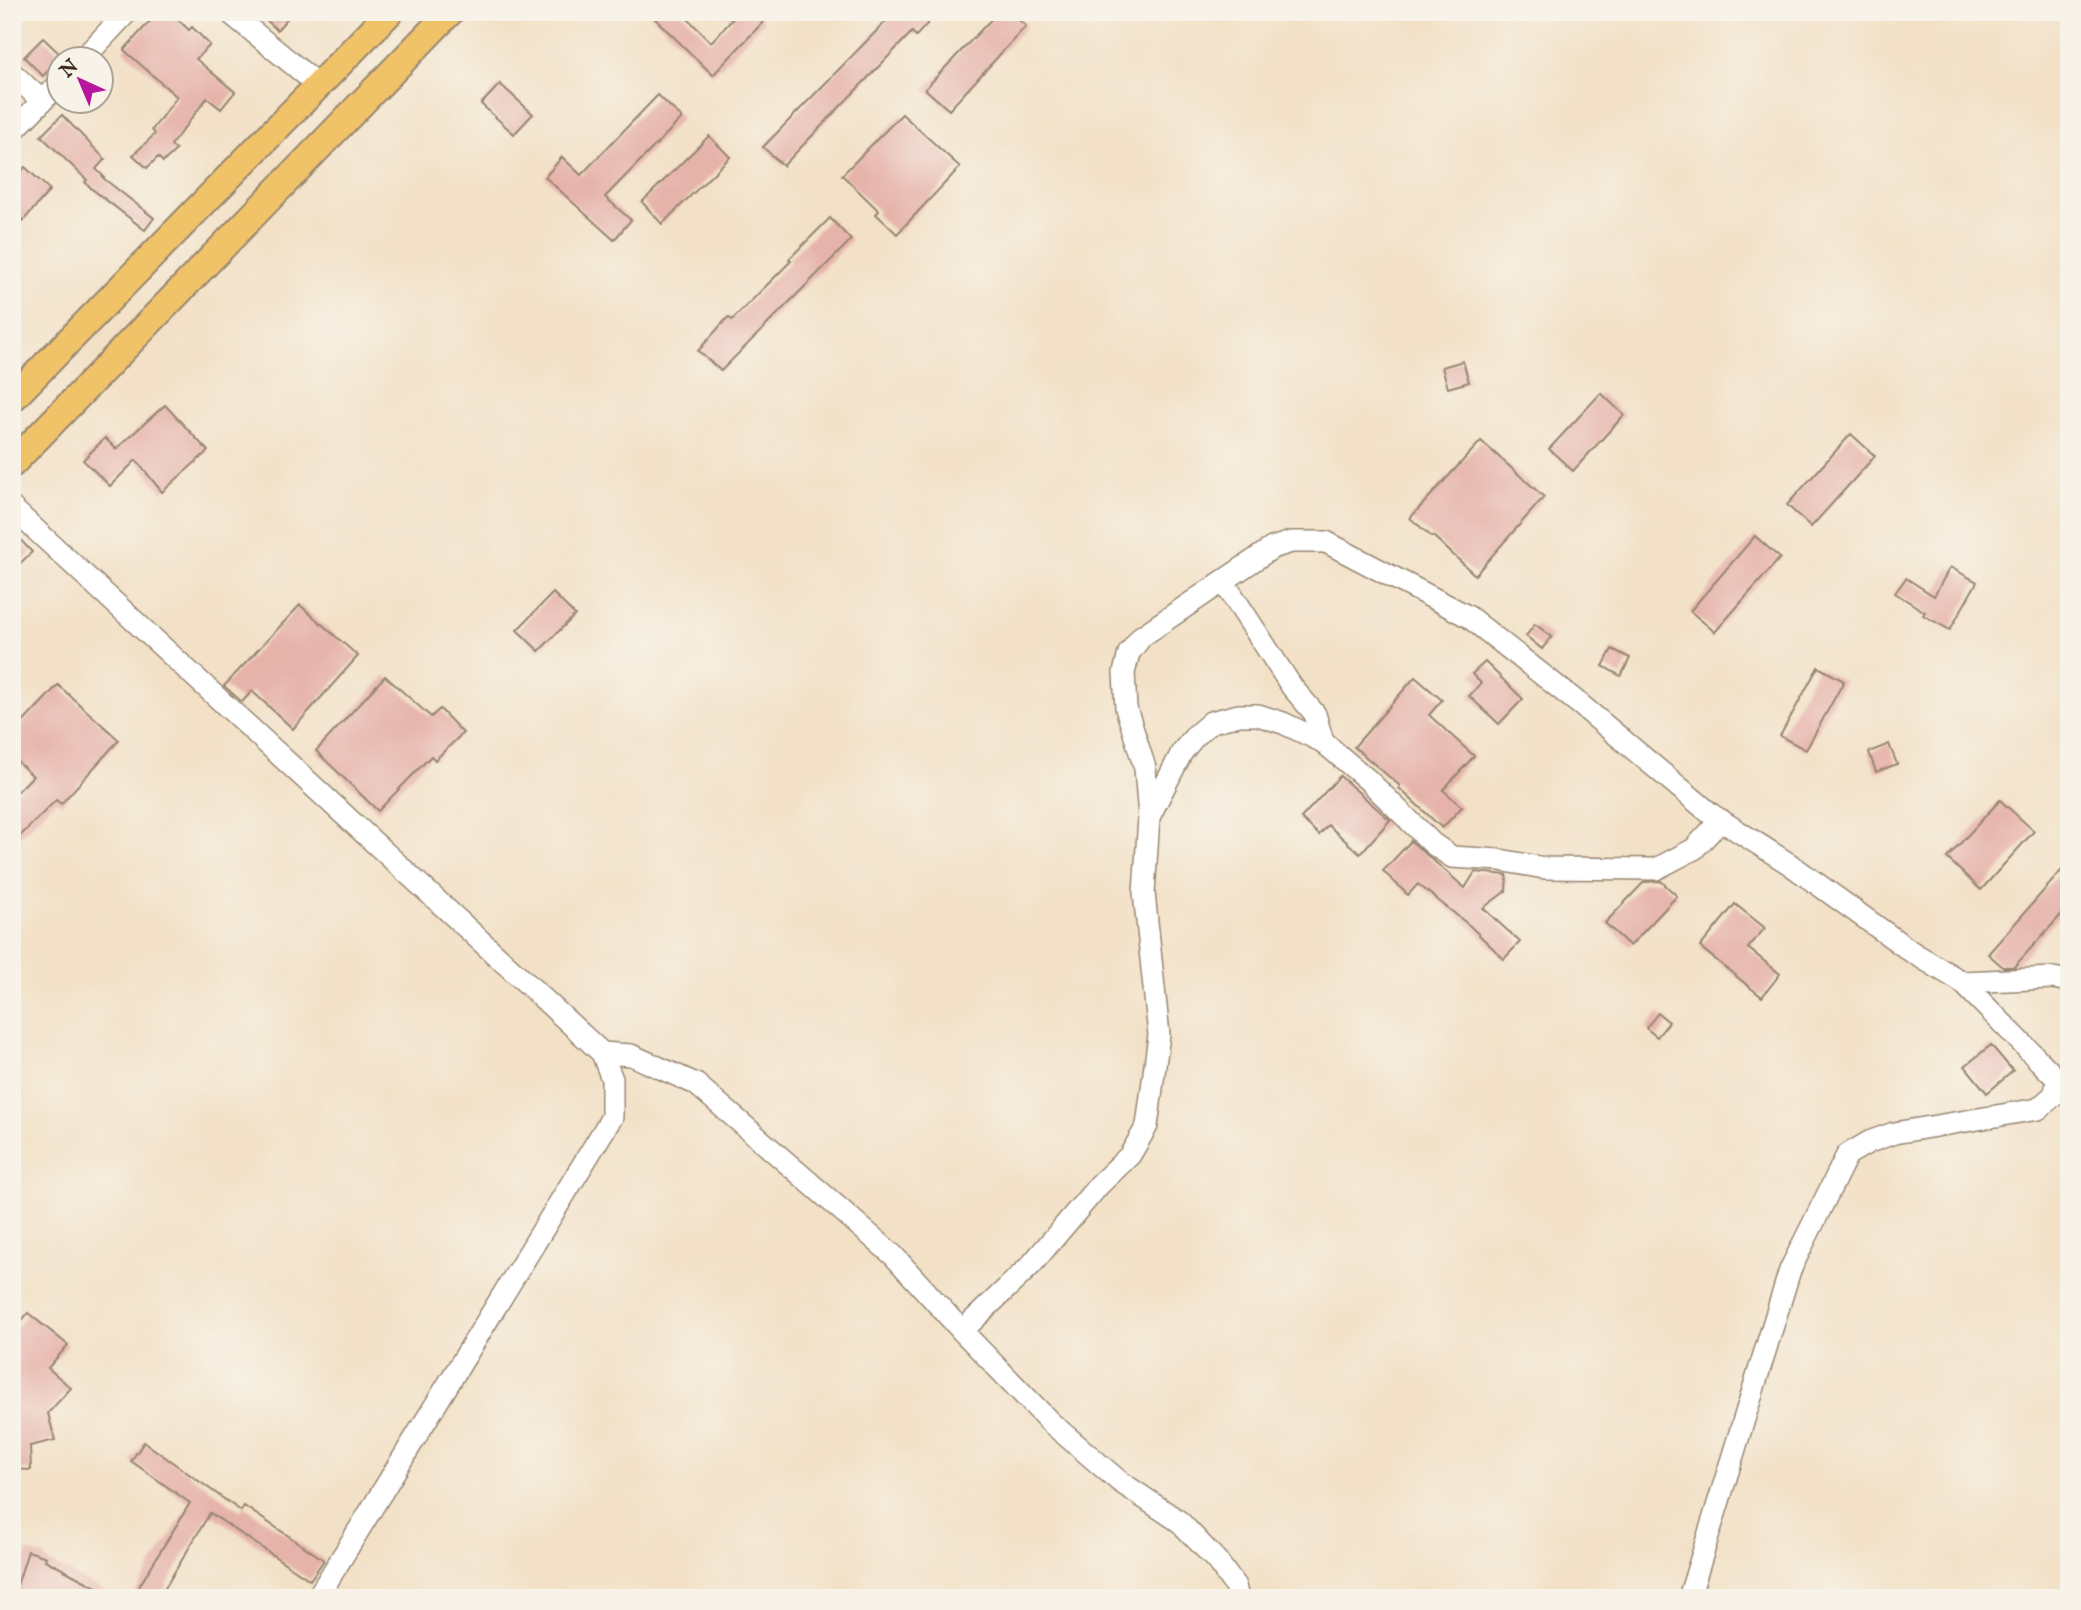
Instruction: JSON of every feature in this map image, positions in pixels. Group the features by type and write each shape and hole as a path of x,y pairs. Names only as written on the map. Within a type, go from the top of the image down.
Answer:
{"main road":[{"path":"12,399 390,12"},
{"path":"12,464 450,12"}],"street":[{"path":"95,46 127,12"},
{"path":"229,12 318,85"},
{"path":"12,73 42,101"},
{"path":"12,132 46,97"},
{"path":"12,508 602,1053 612,1079 612,1117 317,1598"},
{"path":"962,1331 1031,1265 1129,1155 1147,1126 1159,1035 1144,893 1149,817 1145,768 1126,708 1124,673 1129,653 1142,636 1272,548 1291,542 1326,542 1469,617 1721,820 1791,865 1912,952 1962,982 2058,1080 2054,1096 2038,1109 1894,1133 1869,1142 1847,1156 1790,1270 1689,1598"},
{"path":"1223,581 1292,687 1315,714 1322,742"},
{"path":"1149,817 1182,752 1196,734 1211,722 1239,715 1258,715 1283,723 1322,742 1368,780 1433,844 1452,857 1500,860 1544,868 1656,869 1694,849 1721,820"},
{"path":"1962,982 2053,978 2069,981"},
{"path":"602,1053 631,1055 696,1084 893,1255 1050,1422 1119,1481 1180,1522 1217,1561 1235,1586 1238,1598"}],"building":[{"path":"158,12 170,12 189,30 192,27 210,45 196,59 235,92 221,109 207,98 171,145 176,150 163,162 158,157 147,168 133,155 155,134 152,130 177,97 124,50"},
{"path":"258,12 293,12 277,30"},
{"path":"648,12 681,12 711,42 732,20 724,12 754,12 764,21 713,75"},
{"path":"895,12 938,12 916,36 912,32 783,166 763,147"},
{"path":"998,12 1009,12 1026,26 949,110 925,89"},
{"path":"43,38 51,46 46,46 46,73 43,76 24,57"},
{"path":"500,84 533,114 514,134 481,104"},
{"path":"658,95 682,118 605,197 631,220 614,240 545,177 562,157 581,175"},
{"path":"902,114 960,167 897,234 876,214 879,211 842,175"},
{"path":"63,116 105,159 96,169 103,178 154,218 145,230 92,189 85,182 87,180 41,136"},
{"path":"709,136 730,157 662,224 642,202"},
{"path":"25,167 50,190 23,221 12,210 12,180"},
{"path":"830,218 851,240 721,371 698,351 728,317 732,320"},
{"path":"1463,361 1469,382 1448,388 1442,367"},
{"path":"1601,393 1624,415 1573,471 1549,449"},
{"path":"165,405 208,451 162,492 136,460 110,486 83,460 105,438 116,449"},
{"path":"1851,434 1875,456 1811,527 1787,505"},
{"path":"1481,441 1544,497 1475,575 1410,518"},
{"path":"12,531 32,552 12,571"},
{"path":"1755,536 1780,558 1715,632 1690,611"},
{"path":"1950,567 1977,582 1950,630 1923,615 1925,612 1895,593 1906,578 1934,596"},
{"path":"553,593 575,615 539,651 517,630"},
{"path":"300,605 358,656 293,729 252,691 242,702 224,686"},
{"path":"1535,624 1552,637 1542,649 1526,636"},
{"path":"1612,649 1630,658 1621,676 1603,666"},
{"path":"1485,662 1523,699 1499,724 1469,696 1481,683 1472,674"},
{"path":"1818,667 1844,681 1806,750 1780,736"},
{"path":"385,676 431,717 440,709 463,733 435,760 431,756 378,811 316,751"},
{"path":"1415,677 1442,700 1429,715 1474,756 1443,790 1462,807 1442,828 1399,788 1400,786 1354,747"},
{"path":"58,685 119,740 61,804 56,800 12,844 12,797 33,776 12,757 12,734"},
{"path":"1889,744 1897,764 1876,772 1869,752"},
{"path":"1340,776 1390,820 1360,854 1328,825 1319,835 1301,818"},
{"path":"2000,800 2034,831 1981,890 1947,858"},
{"path":"1411,841 1465,888 1475,872 1507,875 1506,891 1483,908 1520,942 1504,959 1470,926 1418,884 1408,895 1383,871"},
{"path":"2069,862 2069,906 2014,967 2003,967 1988,954"},
{"path":"1661,881 1677,896 1630,946 1605,923 1644,882"},
{"path":"1735,904 1765,928 1748,948 1780,974 1762,997 1700,947"},
{"path":"1658,1013 1669,1022 1657,1037 1646,1028"},
{"path":"1991,1045 2013,1071 1987,1093 1965,1066"},
{"path":"28,1313 68,1345 48,1368 71,1388 48,1413 55,1440 30,1446 31,1470 12,1469 12,1333"},
{"path":"144,1442 241,1511 244,1506 324,1560 310,1580 210,1513 159,1598 132,1598 190,1503 131,1461"},
{"path":"28,1551 46,1557 45,1560 117,1598 13,1598"}]}
